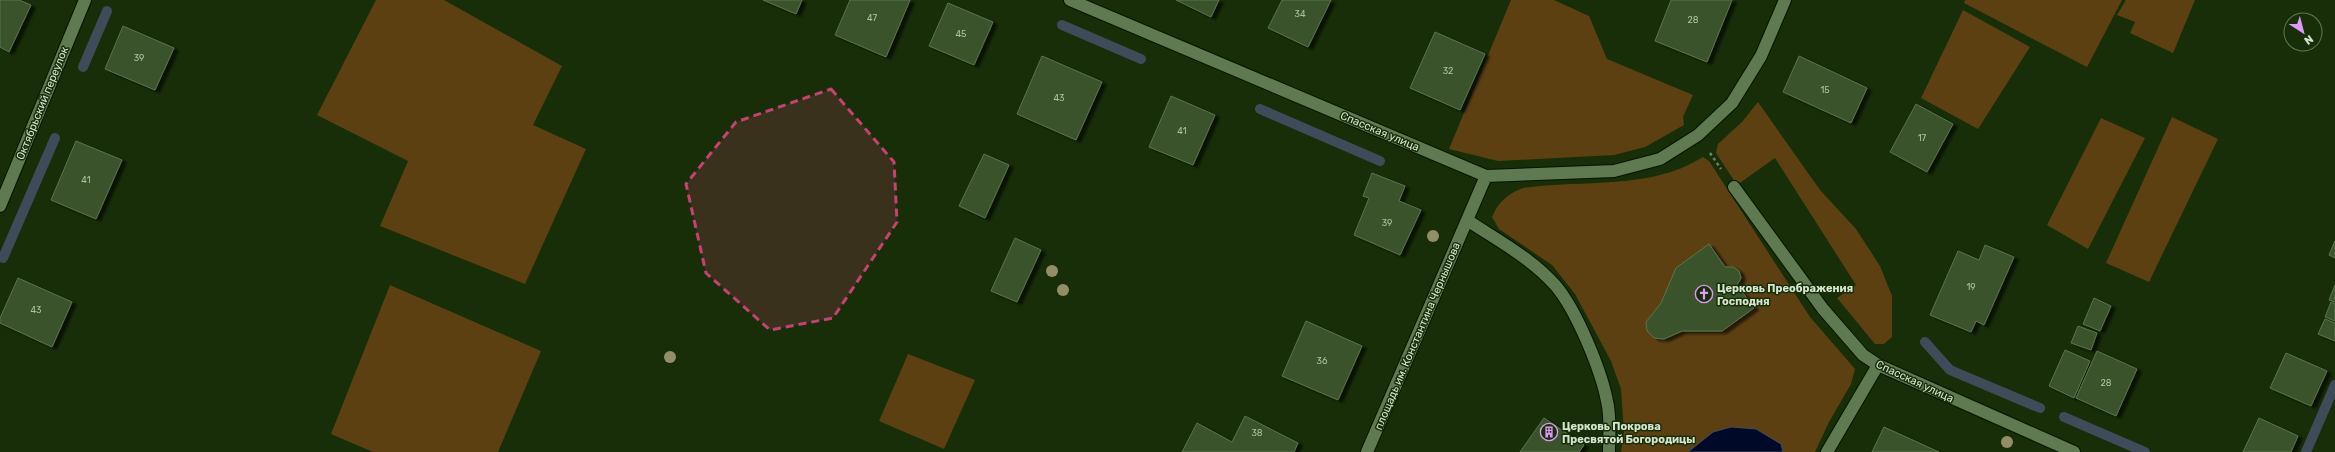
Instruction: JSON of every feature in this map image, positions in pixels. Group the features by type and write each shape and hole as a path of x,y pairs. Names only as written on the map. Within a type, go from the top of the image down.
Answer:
{"street":[{"name":"Октябрьский переулок","path":"0,206 85,0"},
{"name":"Спасская улица","path":"1070,0 1486,176 1614,171 1660,159 1698,135 1732,103 1761,56 1785,0"},
{"name":"площадь им. Константина Чернышова","path":"1367,452 1486,176"},
{"name":"Спасская улица","path":"1734,187 1823,308 1864,355 1878,365 2074,452"},
{"path":"1467,220 1535,266 1556,286 1570,310 1586,343 1607,400 1609,452"},
{"path":"1827,452 1878,365"}],"path":[{"path":"1698,135 1734,187"}],"highlighted area":[{"path":"831,89 894,162 897,222 833,318 770,330 706,273 686,184 736,122"}],"shaded area":[{"path":"376,0 444,0 562,66 533,125 586,149 525,284 380,226 408,161 317,115"},
{"path":"1511,0 1554,0 1589,16 1607,59 1693,95 1683,117 1684,125 1645,147 1614,155 1498,161 1449,149"},
{"path":"1965,0 2122,0 2087,67 1964,3"},
{"path":"2126,0 2195,0 2173,53 2130,33 2135,22 2117,15"},
{"path":"1963,10 2030,47 1978,129 1921,98"},
{"path":"1758,102 1820,190 1856,229 1880,266 1892,296 1892,337 1884,344 1875,344 1837,298 1856,285 1775,158 1737,185 1716,153 1718,144 1742,122"},
{"path":"2172,117 2218,139 2149,282 2106,263"},
{"path":"2101,118 2145,138 2088,249 2047,225"},
{"path":"1703,157 1709,161 1810,317 1855,369 1851,384 1829,422 1815,452 1621,452 1624,432 1621,389 1611,361 1575,294 1552,265 1499,229 1492,217 1497,207 1504,199 1523,188 1638,179 1661,175 1682,168"},
{"path":"390,285 541,351 498,452 373,452 331,434"},
{"path":"908,354 975,380 944,449 879,421"}],"water":[{"path":"1731,427 1756,429 1781,444 1783,452 1688,452 1713,432"}],"building":[{"path":"0,0 19,0 31,5 9,52 0,47"},
{"path":"763,0 802,0 796,14"},
{"path":"850,0 910,0 886,57 835,35"},
{"path":"1176,0 1219,0 1211,17"},
{"path":"1282,0 1331,0 1308,47 1268,28"},
{"path":"1671,0 1732,0 1707,62 1655,41"},
{"path":"948,3 993,22 974,65 929,46"},
{"path":"123,26 174,48 155,90 105,69"},
{"path":"1435,32 1485,54 1460,110 1410,88"},
{"path":"1042,56 1102,82 1076,140 1017,114"},
{"path":"1799,56 1867,88 1851,123 1783,92"},
{"path":"1171,96 1215,115 1193,165 1149,147"},
{"path":"1916,104 1953,124 1927,172 1890,152"},
{"path":"76,141 122,160 96,219 51,200"},
{"path":"984,154 1009,165 985,218 959,206"},
{"path":"1372,173 1405,186 1399,201 1421,210 1400,255 1354,235 1369,198 1363,196"},
{"path":"1015,238 1041,250 1017,302 991,291"},
{"path":"2335,241 2335,258 2329,255"},
{"name":"Церковь Преображения Господня","path":"1709,244 1725,267 1733,267 1739,271 1741,278 1737,285 1754,308 1722,331 1682,331 1664,339 1654,338 1647,331 1646,322 1661,303 1676,268"},
{"path":"1985,245 2014,257 1984,325 1976,321 1971,332 1930,315 1958,251 1979,260"},
{"path":"18,278 72,302 52,347 0,323 0,318"},
{"path":"2335,285 2335,302 2329,300"},
{"path":"2094,298 2111,306 2100,331 2083,324"},
{"path":"2331,302 2335,304 2335,321 2325,317"},
{"path":"2325,319 2335,323 2335,341 2318,334"},
{"path":"1306,321 1362,346 1338,400 1282,376"},
{"path":"2078,326 2097,333 2091,350 2071,343"},
{"path":"2065,350 2090,361 2074,398 2049,386"},
{"path":"2097,351 2137,369 2116,416 2076,398"},
{"path":"2286,353 2327,371 2311,406 2270,388"},
{"path":"1245,416 1298,443 1294,452 1182,452 1197,423 1232,442"},
{"name":"Церковь Покрова Пресвятой Богородицы","path":"1544,418 1584,445 1579,452 1520,452"},
{"path":"2259,418 2298,436 2291,452 2243,452"},
{"path":"1884,427 1939,452 1872,452"}],"waterway":[{"path":"83,67 107,11"},
{"path":"1062,25 1141,59"},
{"path":"1260,109 1380,161"},
{"path":"3,258 55,138"},
{"path":"1925,342 1950,370 2040,408"},
{"path":"2306,452 2335,385"},
{"path":"2064,417 2145,452"}],"place":[{"name":"Церковь Преображения Господня","path":"1704,294"},
{"name":"Церковь Покрова Пресвятой Богородицы","path":"1549,432"}]}
